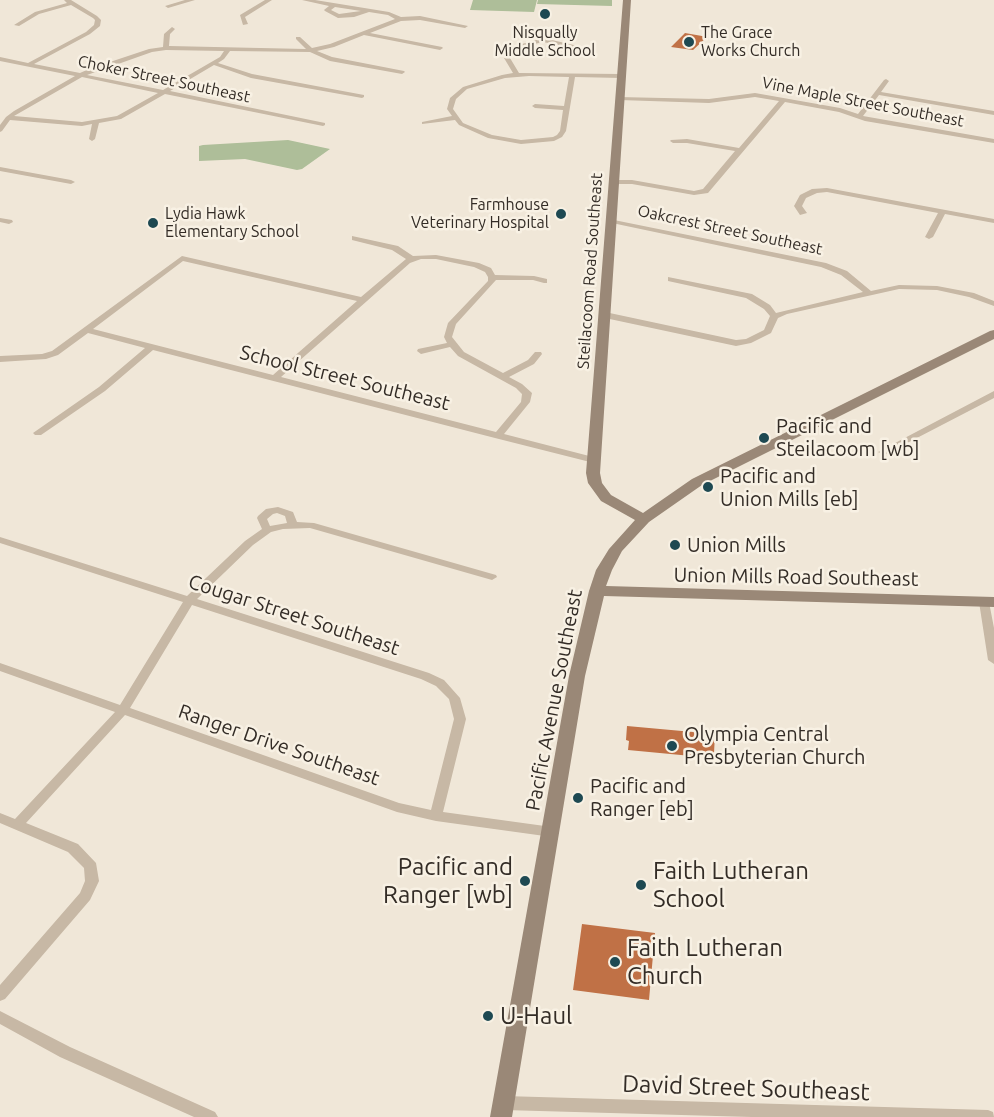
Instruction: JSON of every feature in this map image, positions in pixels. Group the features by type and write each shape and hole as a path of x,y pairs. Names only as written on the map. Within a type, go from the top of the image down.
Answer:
{"street":[{"path":"168,6 192,0"},
{"path":"245,24 243,16 269,0"},
{"path":"305,0 395,15 400,19"},
{"name":"Steilacoom Road Southeast","path":"627,0 593,473 600,491 617,504 644,519"},
{"path":"17,25 37,13 70,1 95,17 98,22 96,28 28,65"},
{"path":"333,5 327,10 338,16 354,15 368,10"},
{"path":"0,130 8,118 81,75 114,61 166,48 312,51 366,34 400,19 420,18 465,26"},
{"path":"166,48 168,34 172,30"},
{"path":"366,34 440,48"},
{"path":"298,38 312,51 330,59 402,72"},
{"path":"517,74 507,58 524,45 537,41 559,41 575,46"},
{"path":"8,118 96,123 124,116 225,56 229,50"},
{"name":"Choker Street Southeast","path":"0,59 323,124"},
{"path":"213,63 251,76 362,96"},
{"path":"572,75 563,131 554,139 521,142 478,133 454,118 449,106 459,93 479,83 517,74 572,75 621,76"},
{"path":"859,117 886,81"},
{"path":"878,93 994,113"},
{"name":"Vine Maple Street Southeast","path":"620,99 715,101 749,95 840,110 859,117 994,141"},
{"path":"615,182 705,191 783,100"},
{"path":"535,106 567,108"},
{"path":"424,123 454,118"},
{"path":"92,139 96,123"},
{"path":"673,141 687,141 741,150"},
{"path":"0,169 71,182"},
{"path":"803,213 798,206 803,197 815,191 827,190 994,221"},
{"path":"929,237 943,211"},
{"name":"Oakcrest Street Southeast","path":"612,221 823,265 844,273 869,293"},
{"path":"356,238 395,248 412,259"},
{"path":"275,378 401,265 412,259 436,257 476,265 488,270 492,277"},
{"path":"0,359 49,356 182,258 362,300"},
{"path":"492,277 534,278 544,281"},
{"path":"492,277 489,285 452,323 448,332 452,344 461,354 525,389 527,398 498,436"},
{"path":"671,279 749,296 767,308 774,316"},
{"path":"605,315 736,343 748,341 768,331 774,316 899,287 927,287 971,295 994,304"},
{"name":"School Street Southeast","path":"87,330 594,460"},
{"name":"Pacific Avenue Southeast","path":"502,1110 552,832 577,676 597,591 604,570 616,549 644,519 696,482 994,334"},
{"path":"421,351 452,344"},
{"path":"38,433 102,388 151,346"},
{"path":"503,377 531,362 538,354"},
{"path":"883,452 994,394"},
{"path":"267,530 262,518 270,511 278,510 289,514 288,525"},
{"path":"16,825 123,710 190,600 249,543 267,530 288,525 310,525 492,577"},
{"name":"Cougar Street Southeast","path":"0,540 425,676 447,688 459,710 460,719 436,816"},
{"name":"Union Mills Road Southeast","path":"597,591 989,602"},
{"path":"989,602 994,660"},
{"name":"Ranger Drive Southeast","path":"0,667 397,807 436,816 552,832"},
{"path":"0,818 73,848 91,867 92,881 84,896 0,994"},
{"path":"0,1017 65,1052 210,1117"},
{"name":"David Street Southeast","path":"502,1110 988,1117"}],"green space":[{"path":"473,0 537,0 534,12 470,10"},
{"path":"538,0 612,0 612,6 537,4"},
{"path":"288,140 330,149 302,169 297,170 245,159 199,161 199,146 203,145"}],"building":[{"name":"The Grace Works Church","path":"685,33 707,37 693,50 671,47"},
{"name":"Olympia Central Presbyterian Church","path":"627,726 715,734 714,753 703,752 702,757 628,750"},
{"name":"Faith Lutheran Church","path":"582,924 655,933 649,1000 573,990"}],"place":[{"name":"Nisqually Middle School","path":"545,14"},
{"name":"The Grace Works Church","path":"689,42"},
{"name":"Farmhouse Veterinary Hospital","path":"561,214"},
{"name":"Lydia Hawk Elementary School","path":"153,223"},
{"name":"Pacific and Steilacoom [wb]","path":"764,438"},
{"name":"Pacific and Union Mills [eb]","path":"708,487"},
{"name":"Union Mills","path":"675,545"},
{"name":"Olympia Central Presbyterian Church","path":"672,746"},
{"name":"Pacific and Ranger [eb]","path":"578,798"},
{"name":"Pacific and Ranger [wb]","path":"525,881"},
{"name":"Faith Lutheran School","path":"641,885"},
{"name":"Faith Lutheran Church","path":"615,962"},
{"name":"U-Haul","path":"488,1016"}]}
